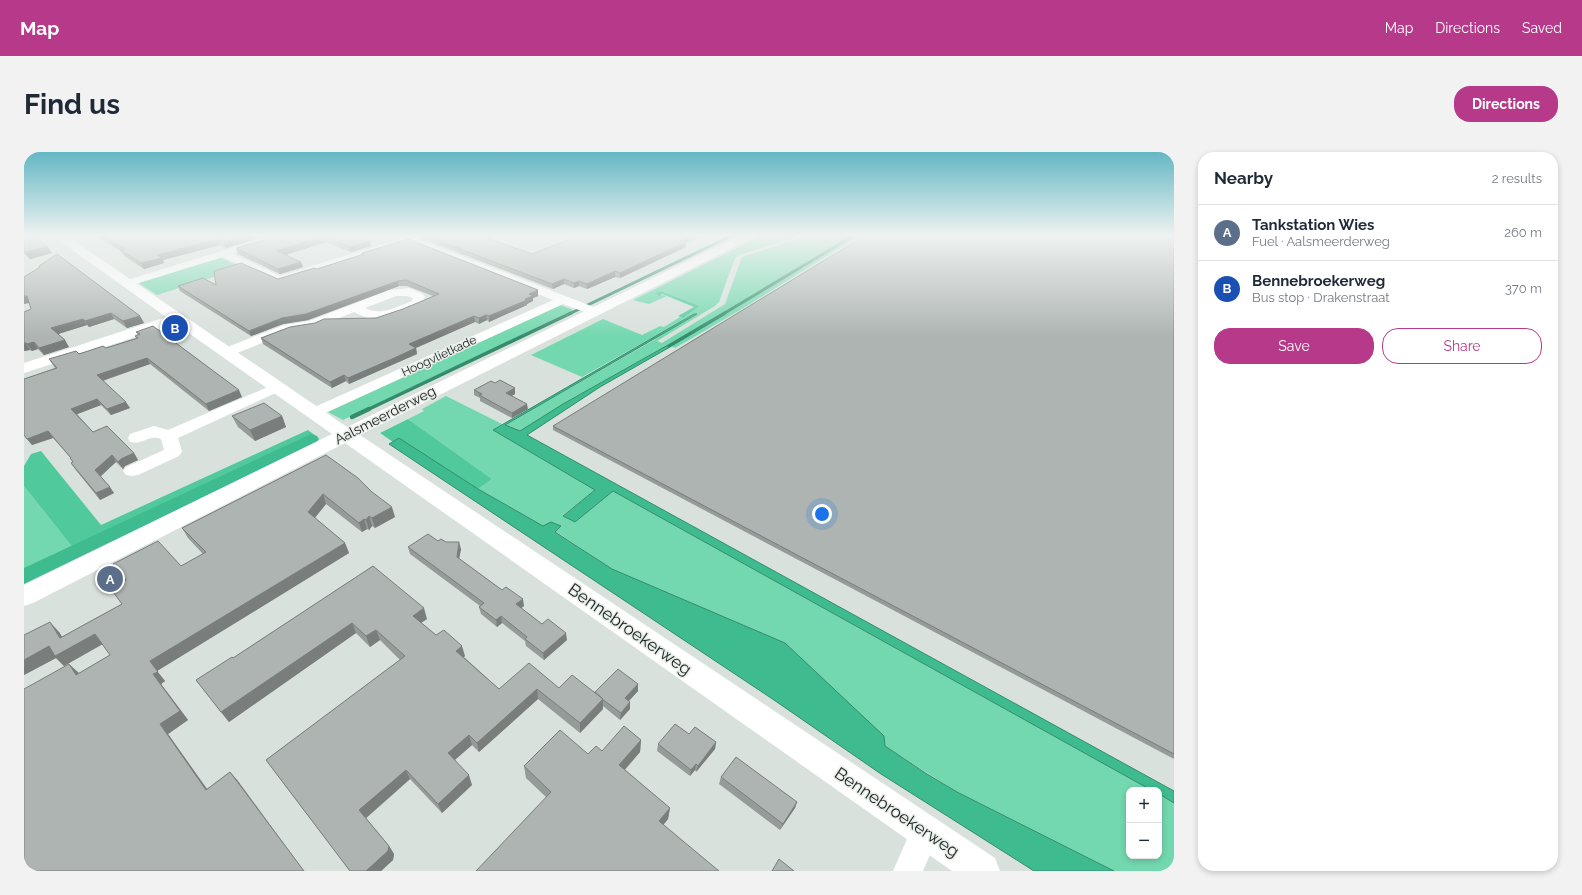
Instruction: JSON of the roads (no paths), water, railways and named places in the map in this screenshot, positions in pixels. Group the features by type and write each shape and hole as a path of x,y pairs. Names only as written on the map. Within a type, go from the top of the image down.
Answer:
{"street":[{"name":"Bennebroekerweg","path":"108,270 314,413 982,871"},
{"path":"128,283 173,270"},
{"path":"257,270 279,280 310,270"},
{"path":"488,270 587,309"},
{"name":"Aalsmeerderweg","path":"24,596 346,435 587,309 674,270"},
{"name":"Hoogvlietkade","path":"314,413 564,299"},
{"path":"227,352 289,328 312,324 355,308"},
{"path":"24,368 179,318"},
{"path":"136,438 154,430 169,436 277,387"},
{"path":"132,471 173,452 169,436"},
{"path":"908,871 924,831"}],"waterway":[{"path":"569,314 661,270"},
{"path":"723,314 797,270"},
{"path":"367,410 571,313"},
{"path":"669,346 725,313"},
{"path":"352,417 369,409"},
{"path":"24,577 311,439"}],"place":[{"name":"Bennebroekerweg","path":"175,328"},
{"name":"Tankstation Wies","path":"110,579"}]}
